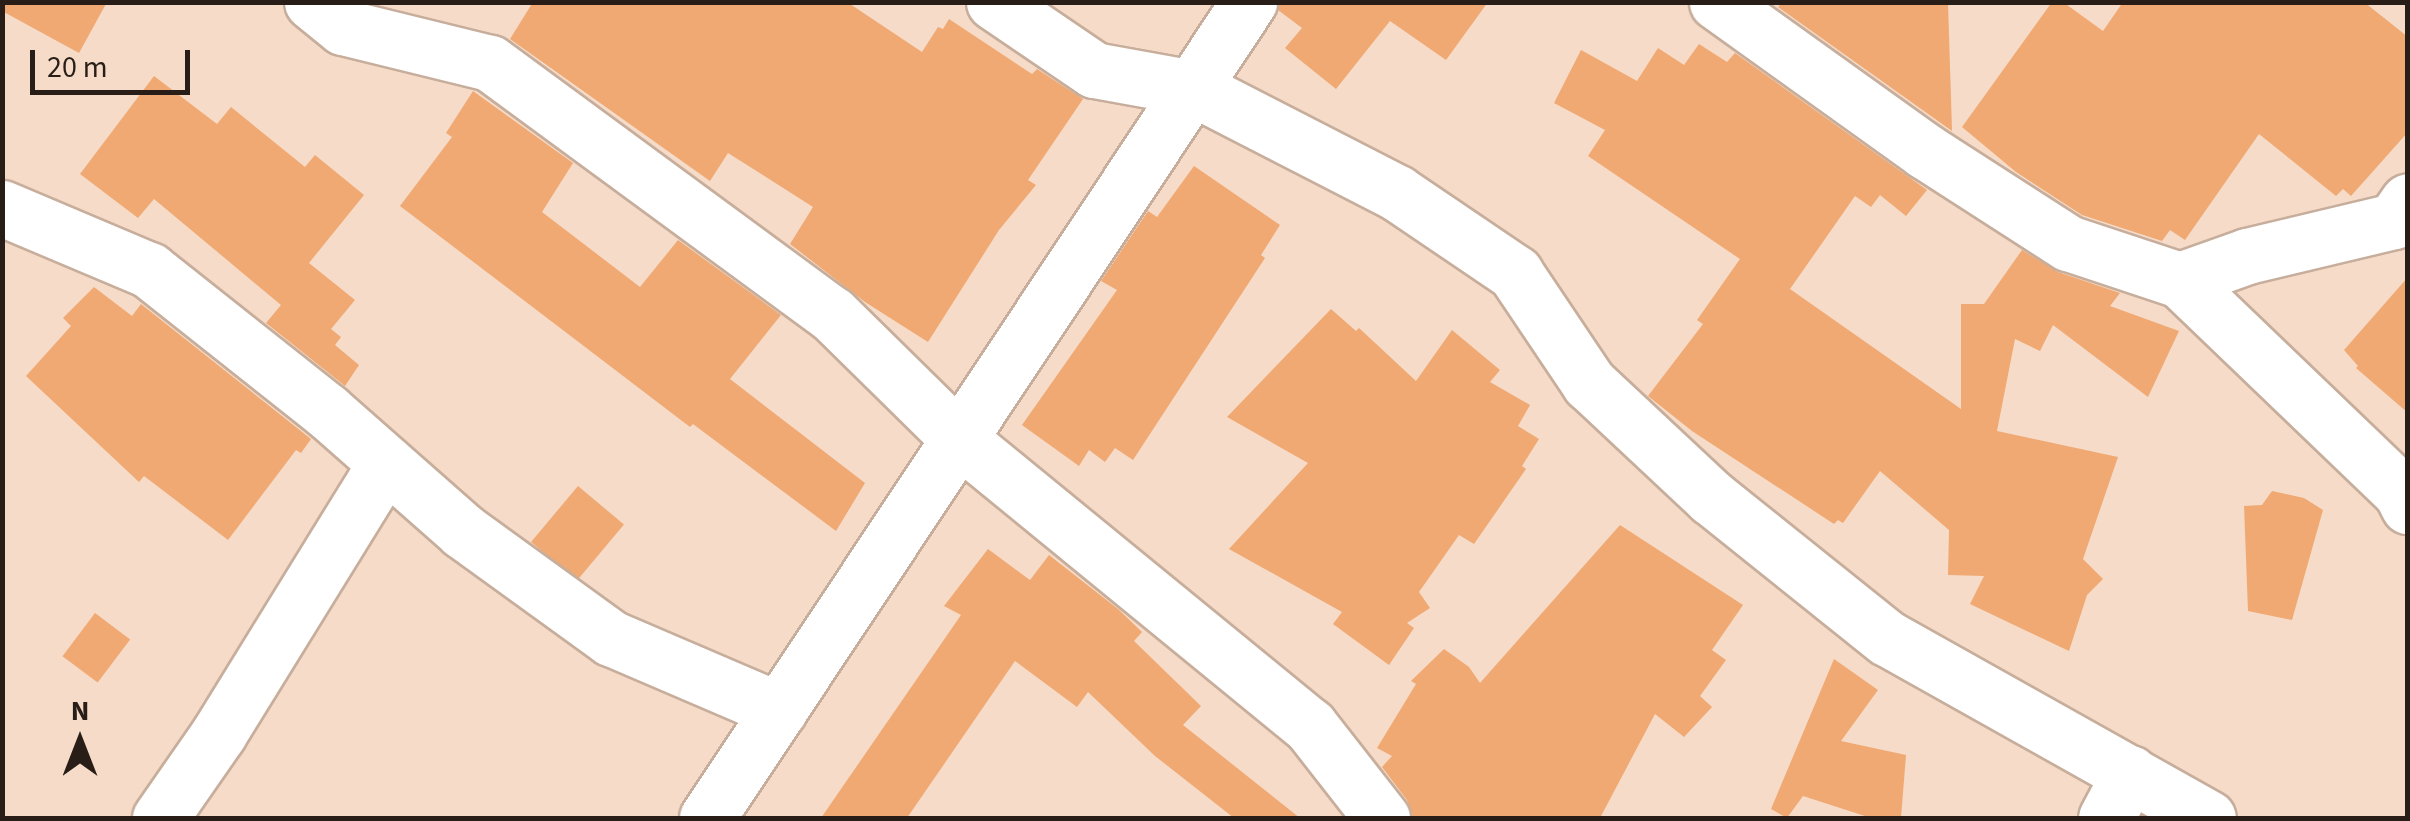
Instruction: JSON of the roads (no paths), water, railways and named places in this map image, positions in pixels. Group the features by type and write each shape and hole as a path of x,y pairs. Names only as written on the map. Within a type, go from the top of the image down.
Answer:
{"street":[{"path":"312,2 343,27 490,63 832,314 959,439 1310,726 1382,818"},
{"path":"994,2 1094,70 1193,88 1397,193 1515,273 1588,383 1712,498 1887,638 2118,796 2208,818"},
{"path":"707,818 1249,2"},
{"path":"1717,2 1925,151 2068,243 2180,280 2405,499"},
{"path":"2180,280 2247,256 2394,221 2408,202"},
{"path":"2,208 149,270 463,530 612,638 779,710"},
{"path":"160,818 219,734 386,463"}]}
